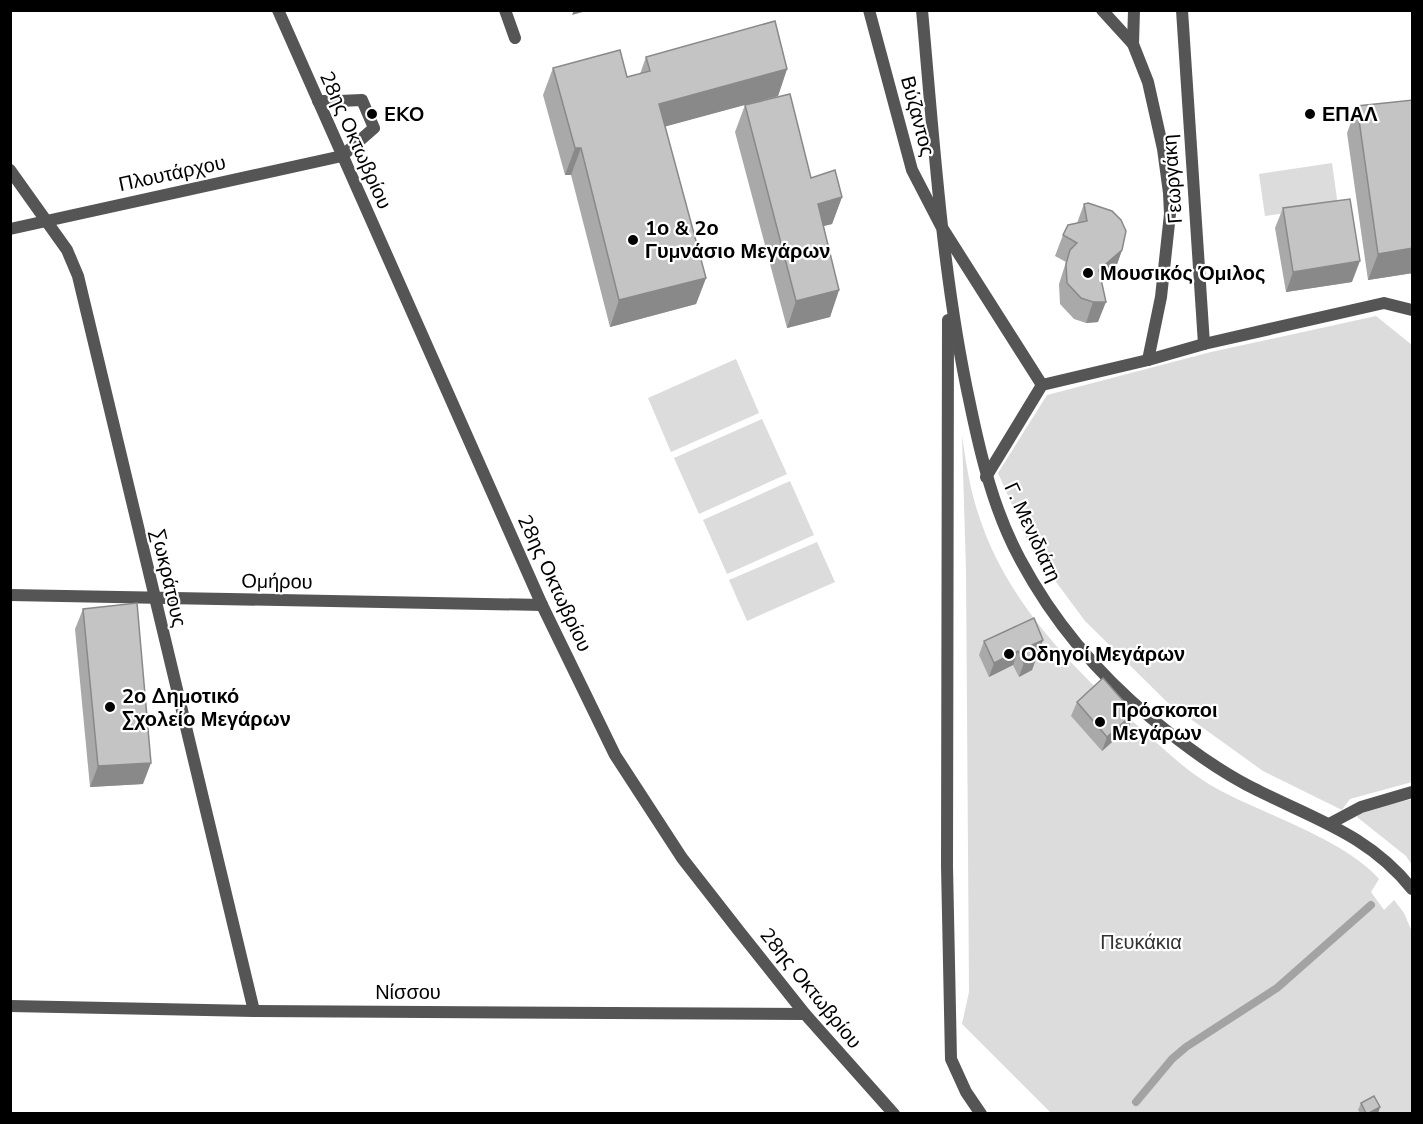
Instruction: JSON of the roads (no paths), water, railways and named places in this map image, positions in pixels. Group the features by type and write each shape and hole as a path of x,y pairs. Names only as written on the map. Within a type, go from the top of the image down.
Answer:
{"street":[{"name":"28ης Οκτωβρίου","path":"278,10 542,605 615,755 682,858 805,1014 894,1113"},
{"path":"505,10 515,38"},
{"name":"Βύζαντος","path":"869,10 912,170 941,226 1042,385"},
{"name":"Γ. Μενιδιάτη","path":"922,10 941,226 949,289 986,477 1018,557 1042,598 1072,638 1151,718 1256,790 1331,823 1381,855 1413,889"},
{"path":"1102,10 1133,44 1148,82 1163,149 1169,193 1170,214 1161,297 1148,360"},
{"path":"1133,44 1134,10"},
{"name":"Γεωργάκη","path":"1182,10 1204,344"},
{"path":"318,101 362,100 374,128 342,156"},
{"name":"Πλουτάρχου","path":"10,229 342,156"},
{"name":"Σωκράτους","path":"10,170 47,220 73,261 78,276 153,598 254,1011"},
{"path":"949,289 947,866 951,1059 966,1092 981,1113"},
{"path":"986,477 1042,385 1204,344 1384,303 1413,310"},
{"name":"Ομήρου","path":"10,596 542,605"},
{"path":"1331,823 1361,807 1413,792"},
{"name":"Νίσσου","path":"10,1006 254,1011 805,1014"}],"waterway":[{"path":"1136,1102 1172,1059 1186,1047 1277,988 1371,905"}],"place":[{"name":"EKO","path":"372,114"},
{"name":"ΕΠΑΛ","path":"1310,114"},
{"name":"1ο & 2ο Γυμνάσιο Μεγάρων","path":"633,240"},
{"name":"Μουσικός Όμιλος","path":"1088,273"},
{"name":"Οδηγοί Μεγάρων","path":"1009,654"},
{"name":"2ο Δημοτικό Σχολείο Μεγάρων","path":"110,707"},
{"name":"Πρόσκοποι Μεγάρων","path":"1100,722"}],"park label":[{"name":"Πευκάκια","path":"1141,942"}]}
